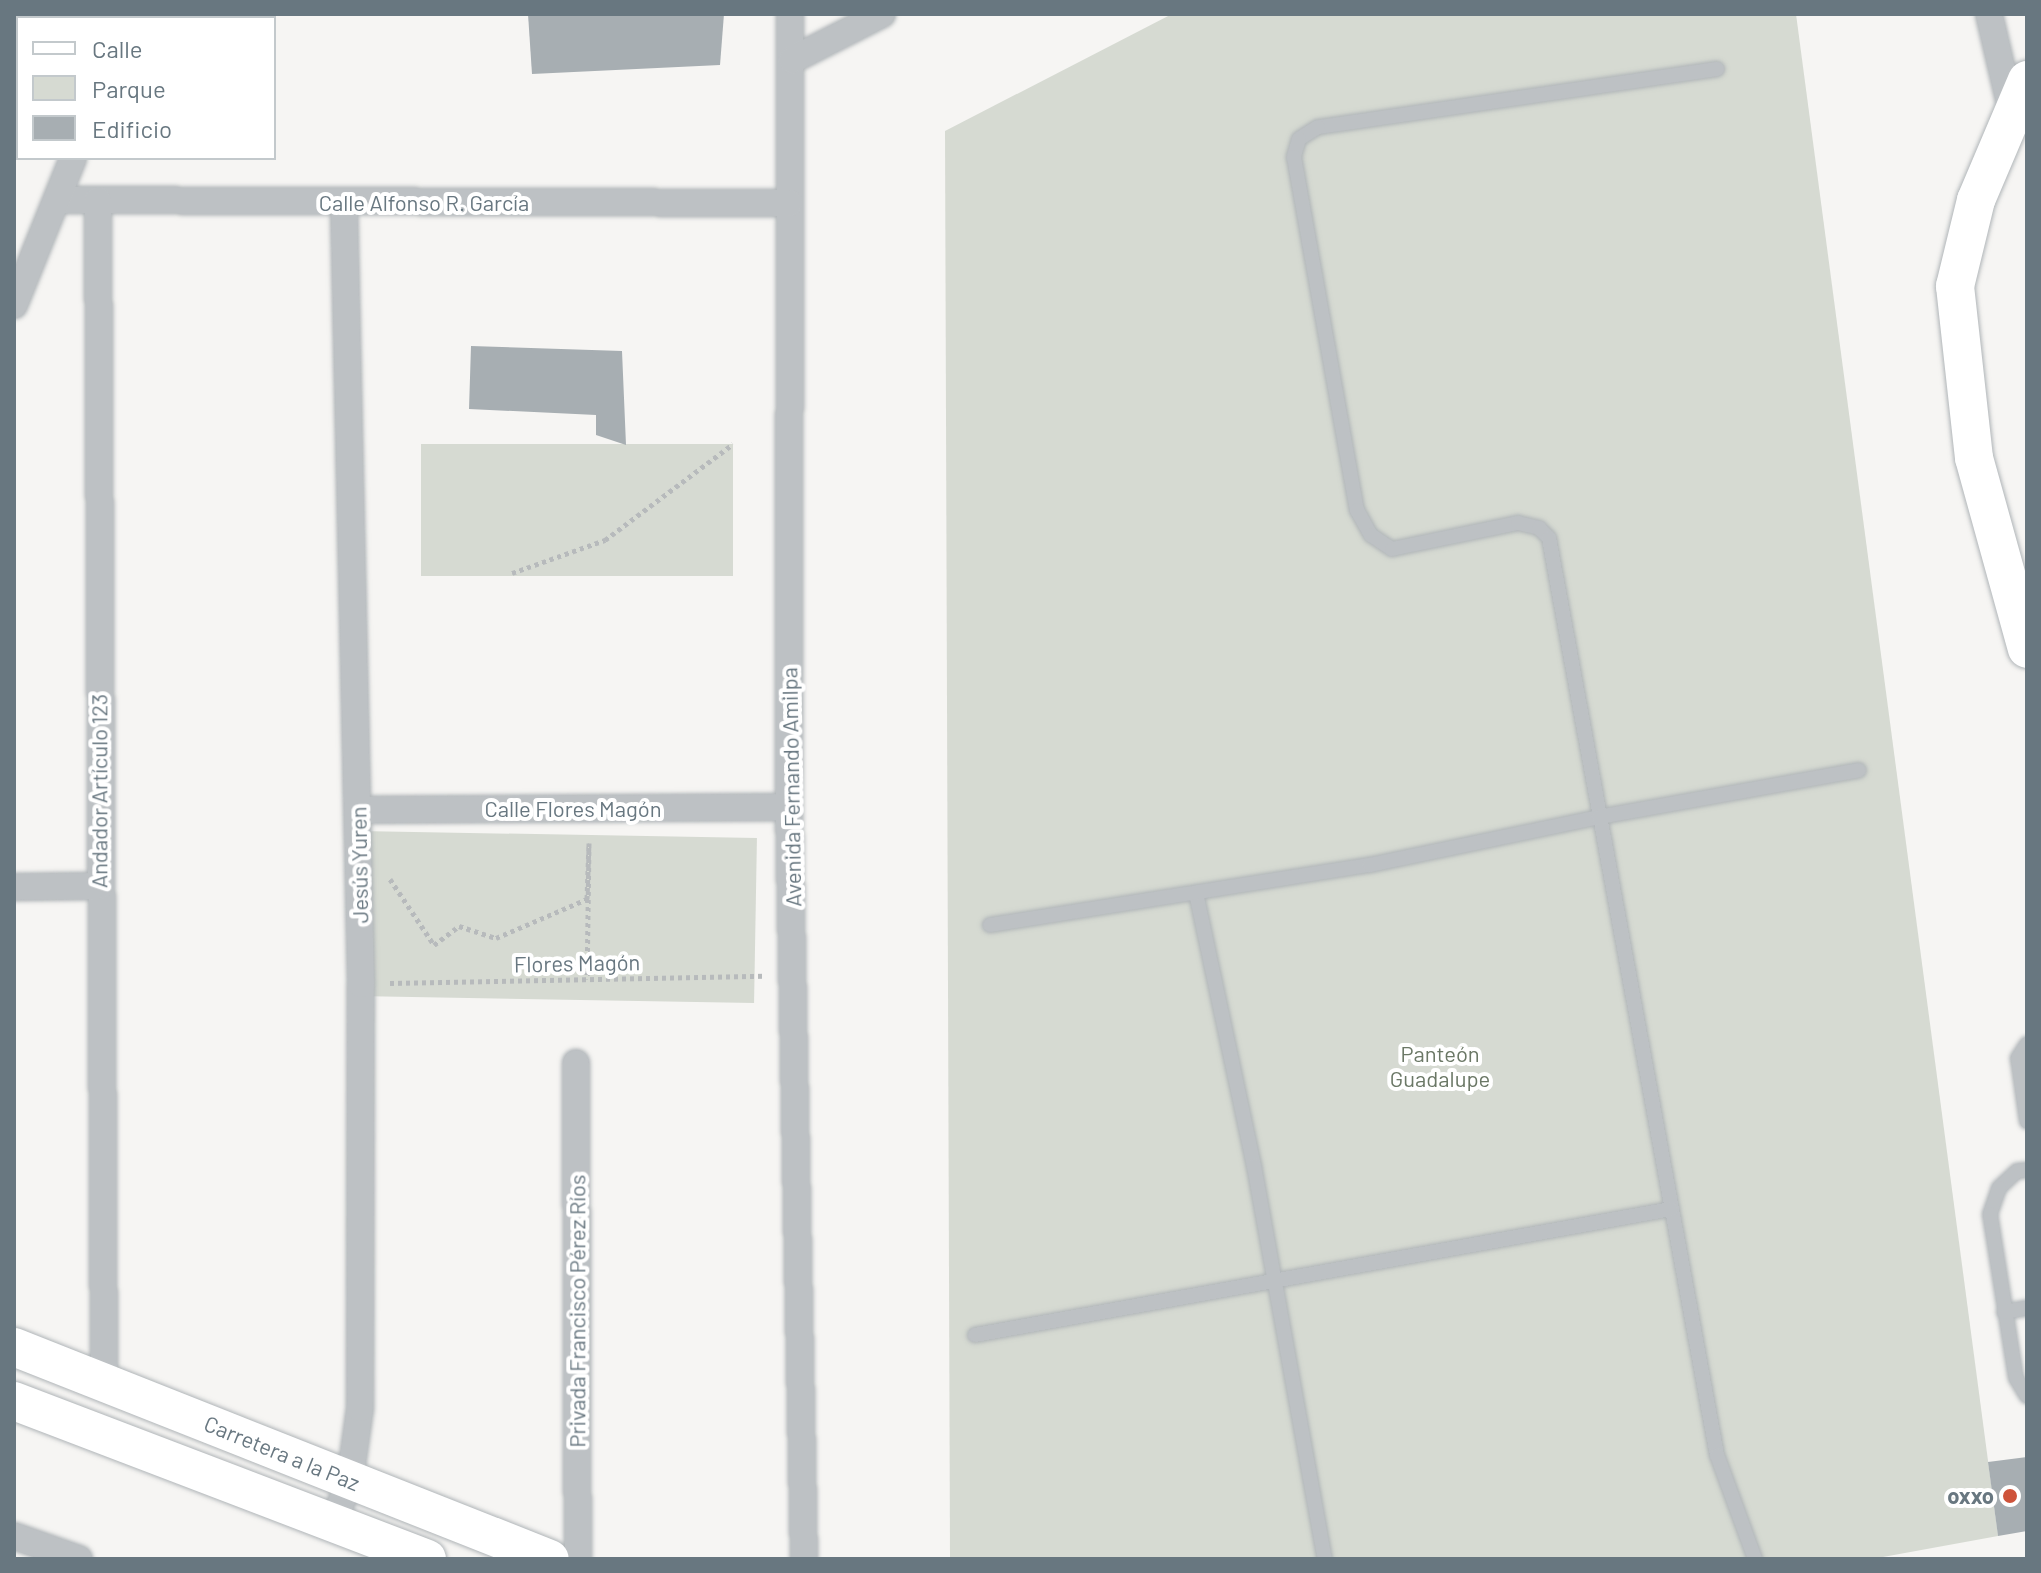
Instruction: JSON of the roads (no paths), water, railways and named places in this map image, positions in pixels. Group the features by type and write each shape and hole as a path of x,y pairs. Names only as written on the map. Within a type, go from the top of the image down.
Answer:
{"main road":[{"path":"2027,80 1976,200 1955,286 1974,458 2027,649"},
{"name":"Carretera a la Paz","path":"14,1347 550,1559"},
{"name":"Carretera a la Paz","path":"14,1401 427,1559"}],"street":[{"name":"Avenida Fernando Amilpa","path":"790,14 789,807 804,1559"},
{"path":"792,60 882,14"},
{"path":"1989,14 2013,117"},
{"path":"14,305 72,160"},
{"name":"Calle Alfonso R. García","path":"58,200 789,203"},
{"name":"Andador Artículo 123","path":"98,200 99,886 104,1383"},
{"name":"Jesús Yuren","path":"333,1523 350,1480 360,1408 361,984 344,203"},
{"name":"Calle Flores Magón","path":"358,821 789,807"},
{"path":"14,887 99,886"},
{"name":"Privada Francisco Pérez Ríos","path":"576,1063 578,1559"},
{"path":"14,1536 79,1559"}],"lane":[{"path":"1717,69 1318,127 1299,139 1294,157 1357,510 1371,535 1392,549 1518,523 1539,528 1549,538 1717,1455 1755,1559"},
{"path":"990,925 1370,865 1599,817 1859,770"},
{"path":"1196,893 1254,1166 1325,1559"},
{"path":"2027,1044 2018,1058 2027,1121"},
{"path":"2027,1170 2017,1171 1999,1188 1990,1214 2016,1378 2027,1396"},
{"path":"975,1335 1671,1209"},
{"path":"2004,1312 2027,1308"}],"place":[{"name":"oxxo","path":"2010,1496"}],"park label":[{"name":"Panteón Guadalupe","path":"1440,1066"}]}
